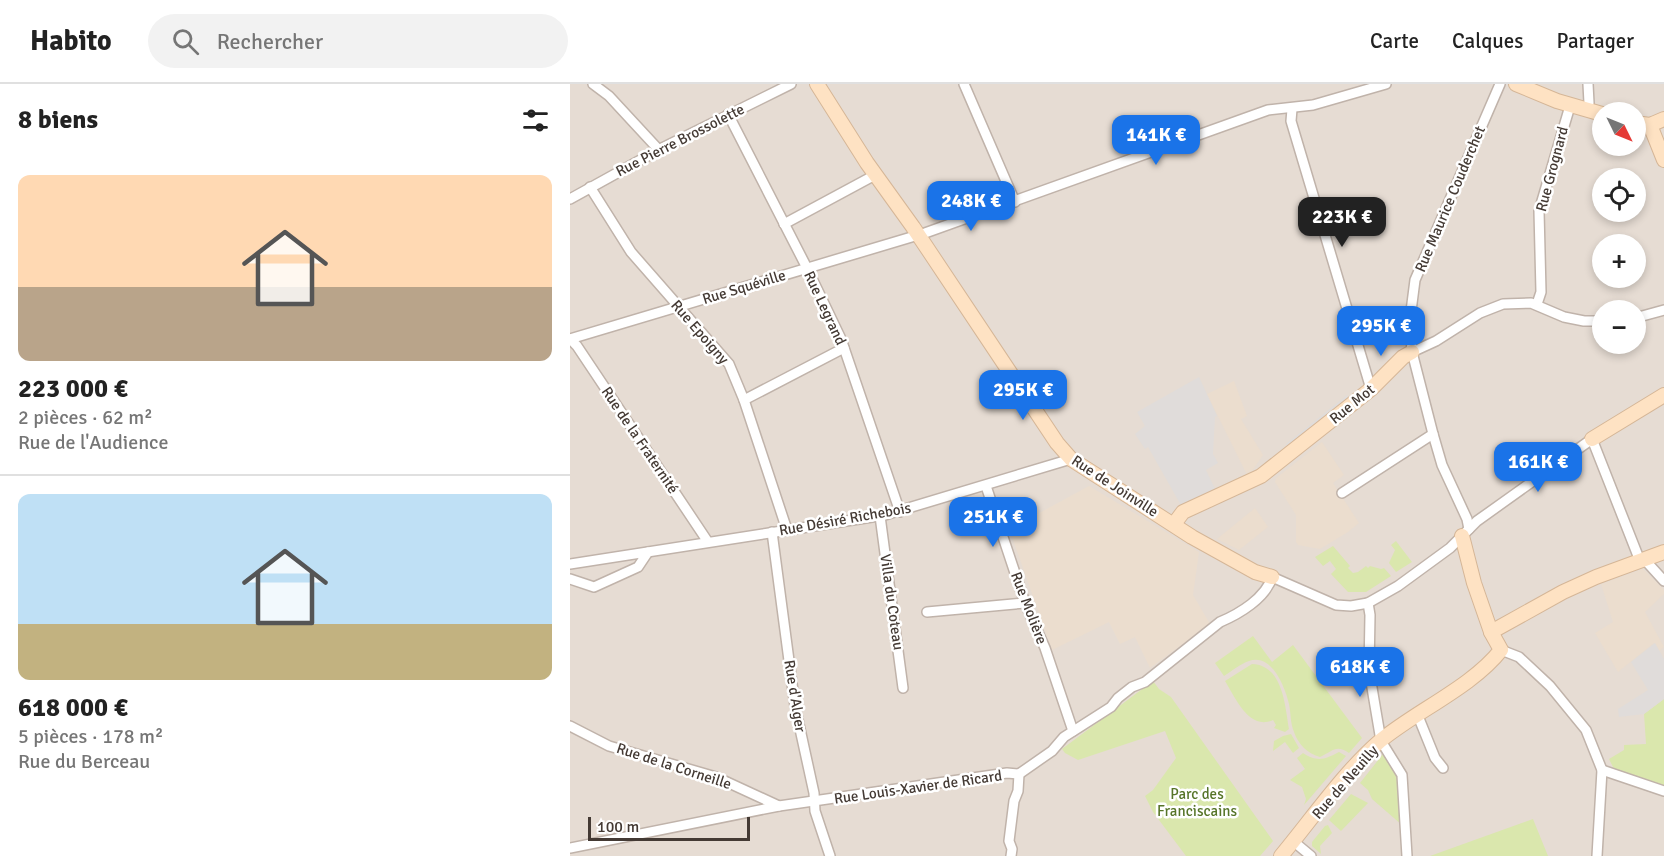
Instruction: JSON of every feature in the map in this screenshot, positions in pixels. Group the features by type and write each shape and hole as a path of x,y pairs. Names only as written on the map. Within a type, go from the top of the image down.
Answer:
{"street":[{"path":"593,84 609,96 660,150"},
{"name":"Rue Pierre Brossolette","path":"570,199 728,114 791,84"},
{"name":"Rue de Joinville","path":"817,84 875,175 918,235 1051,435 1071,459 1124,495 1214,549 1255,572 1272,577"},
{"path":"964,84 1015,202"},
{"name":"Rue Squéville","path":"570,339 918,235 1268,110 1292,109 1333,101 1386,84"},
{"name":"Rue Maurice Couderchet","path":"1466,532 1467,519 1442,465 1433,434 1412,352 1410,319 1415,280 1500,84"},
{"path":"1516,84 1570,106 1592,111"},
{"path":"1587,110 1588,84"},
{"name":"Rue Grognard","path":"1537,304 1541,292 1540,206 1570,106"},
{"path":"1292,109 1291,121 1371,389"},
{"name":"Rue Legrand","path":"728,114 807,268 844,348 900,512"},
{"path":"1646,124 1664,119"},
{"path":"1650,124 1664,160"},
{"path":"784,224 875,175"},
{"name":"Rue Epoigny","path":"590,187 630,252 729,364 744,400 787,530"},
{"name":"Rue Mot","path":"1174,524 1183,512 1261,476 1371,389 1412,352 1436,341 1480,313 1503,304 1537,304"},
{"path":"1537,304 1564,317 1592,321"},
{"path":"1646,315 1664,310"},
{"name":"Rue de la Fraternité","path":"570,339 577,346 708,542"},
{"path":"744,400 844,348"},
{"path":"1272,577 1336,605 1351,606 1368,603 1450,548 1502,503 1592,439 1664,395"},
{"path":"1341,493 1433,434"},
{"path":"1592,439 1642,560 1664,580"},
{"name":"Rue Désiré Richebois","path":"570,564 900,512 1071,459"},
{"name":"Rue Molière","path":"986,486 1025,603 1045,648 1073,731"},
{"name":"Villa du Coteau","path":"880,516 903,688"},
{"name":"Rue d'Alger","path":"772,532 795,706 815,811 830,856"},
{"path":"1466,532 1474,583 1491,632 1501,650 1519,657 1550,686 1586,730 1602,770 1597,856"},
{"path":"570,579 594,587 638,567 648,552"},
{"path":"1491,632 1563,592 1664,552"},
{"name":"Rue Louis-Xavier de Ricard","path":"570,848 779,806 1007,773 1019,774 1052,751 1064,737 1110,707 1132,687 1145,682 1220,622 1234,616 1269,586 1272,577"},
{"path":"927,612 1025,603"},
{"path":"1368,603 1370,615 1369,669 1381,741 1402,775 1407,856"},
{"name":"Rue de Neuilly","path":"1281,856 1350,773 1381,741 1489,663 1501,650"},
{"path":"1418,716 1435,758 1443,768"},
{"name":"Rue de la Corneille","path":"570,726 609,746 716,777 779,806"},
{"path":"1602,770 1664,791"},
{"path":"1011,856 1012,849 1009,841 1019,774"},
{"path":"1293,841 1311,856"}],"shaded area":[{"path":"570,84 1664,84 1664,856 570,856"},
{"path":"1199,377 1217,416 1215,417 1213,454 1218,463 1206,470 1216,491 1182,507 1148,447 1145,449 1135,434 1145,426 1137,412"},
{"path":"1234,381 1247,416 1241,419 1263,455 1248,477 1207,394"},
{"path":"1347,395 1350,403 1290,451 1286,444"},
{"path":"1322,442 1344,475 1333,483 1359,523 1320,549 1298,545 1296,515 1275,482 1276,478"},
{"path":"1089,486 1199,552 1193,595 1210,624 1150,668 1135,637 1120,644 1109,622 1052,650 1012,537 1022,534 1019,524"},
{"path":"1255,508 1268,527 1239,550 1217,539"},
{"path":"1643,569 1664,590 1664,594 1645,612 1664,647 1659,651 1654,643 1618,672 1595,633 1613,622 1601,584"},
{"path":"1655,643 1664,659 1664,699 1644,714 1619,717 1618,709 1648,690 1631,662"}],"green space":[{"path":"1396,541 1412,562 1396,572 1389,563 1395,550 1391,545"},
{"path":"1333,546 1353,573 1370,566 1384,568 1391,576 1366,592 1348,592 1331,574 1336,569 1330,561 1323,566 1315,557"},
{"path":"1253,636 1272,662 1293,645 1362,738 1349,753 1338,749 1320,757 1304,748 1293,729 1289,704 1281,681 1271,667 1264,662 1249,661 1224,676 1215,663"},
{"path":"1252,664 1270,671 1281,688 1289,729 1285,732 1274,728 1276,725 1273,720 1264,722 1250,717 1238,703 1225,681"},
{"name":"Parc des Franciscains","path":"1153,681 1159,689 1171,697 1273,841 1260,856 1186,856 1153,812 1145,796 1153,790 1176,758 1165,731 1078,760 1062,749"},
{"path":"1664,699 1664,786 1618,771 1609,759 1624,750 1624,745 1646,744 1644,714"},
{"path":"1291,734 1299,748 1293,753 1285,742 1273,751 1274,741"},
{"path":"1339,752 1346,756 1304,805 1306,799 1302,787 1290,780 1305,769 1297,758 1303,753 1312,758 1321,759"},
{"path":"1383,754 1397,775 1401,788 1402,825 1372,799 1368,790 1360,783"},
{"path":"1351,794 1368,803 1341,831 1329,820"},
{"path":"1533,819 1548,856 1430,856"},
{"path":"1328,825 1332,833 1320,846 1321,854 1312,846 1312,842"}]}
